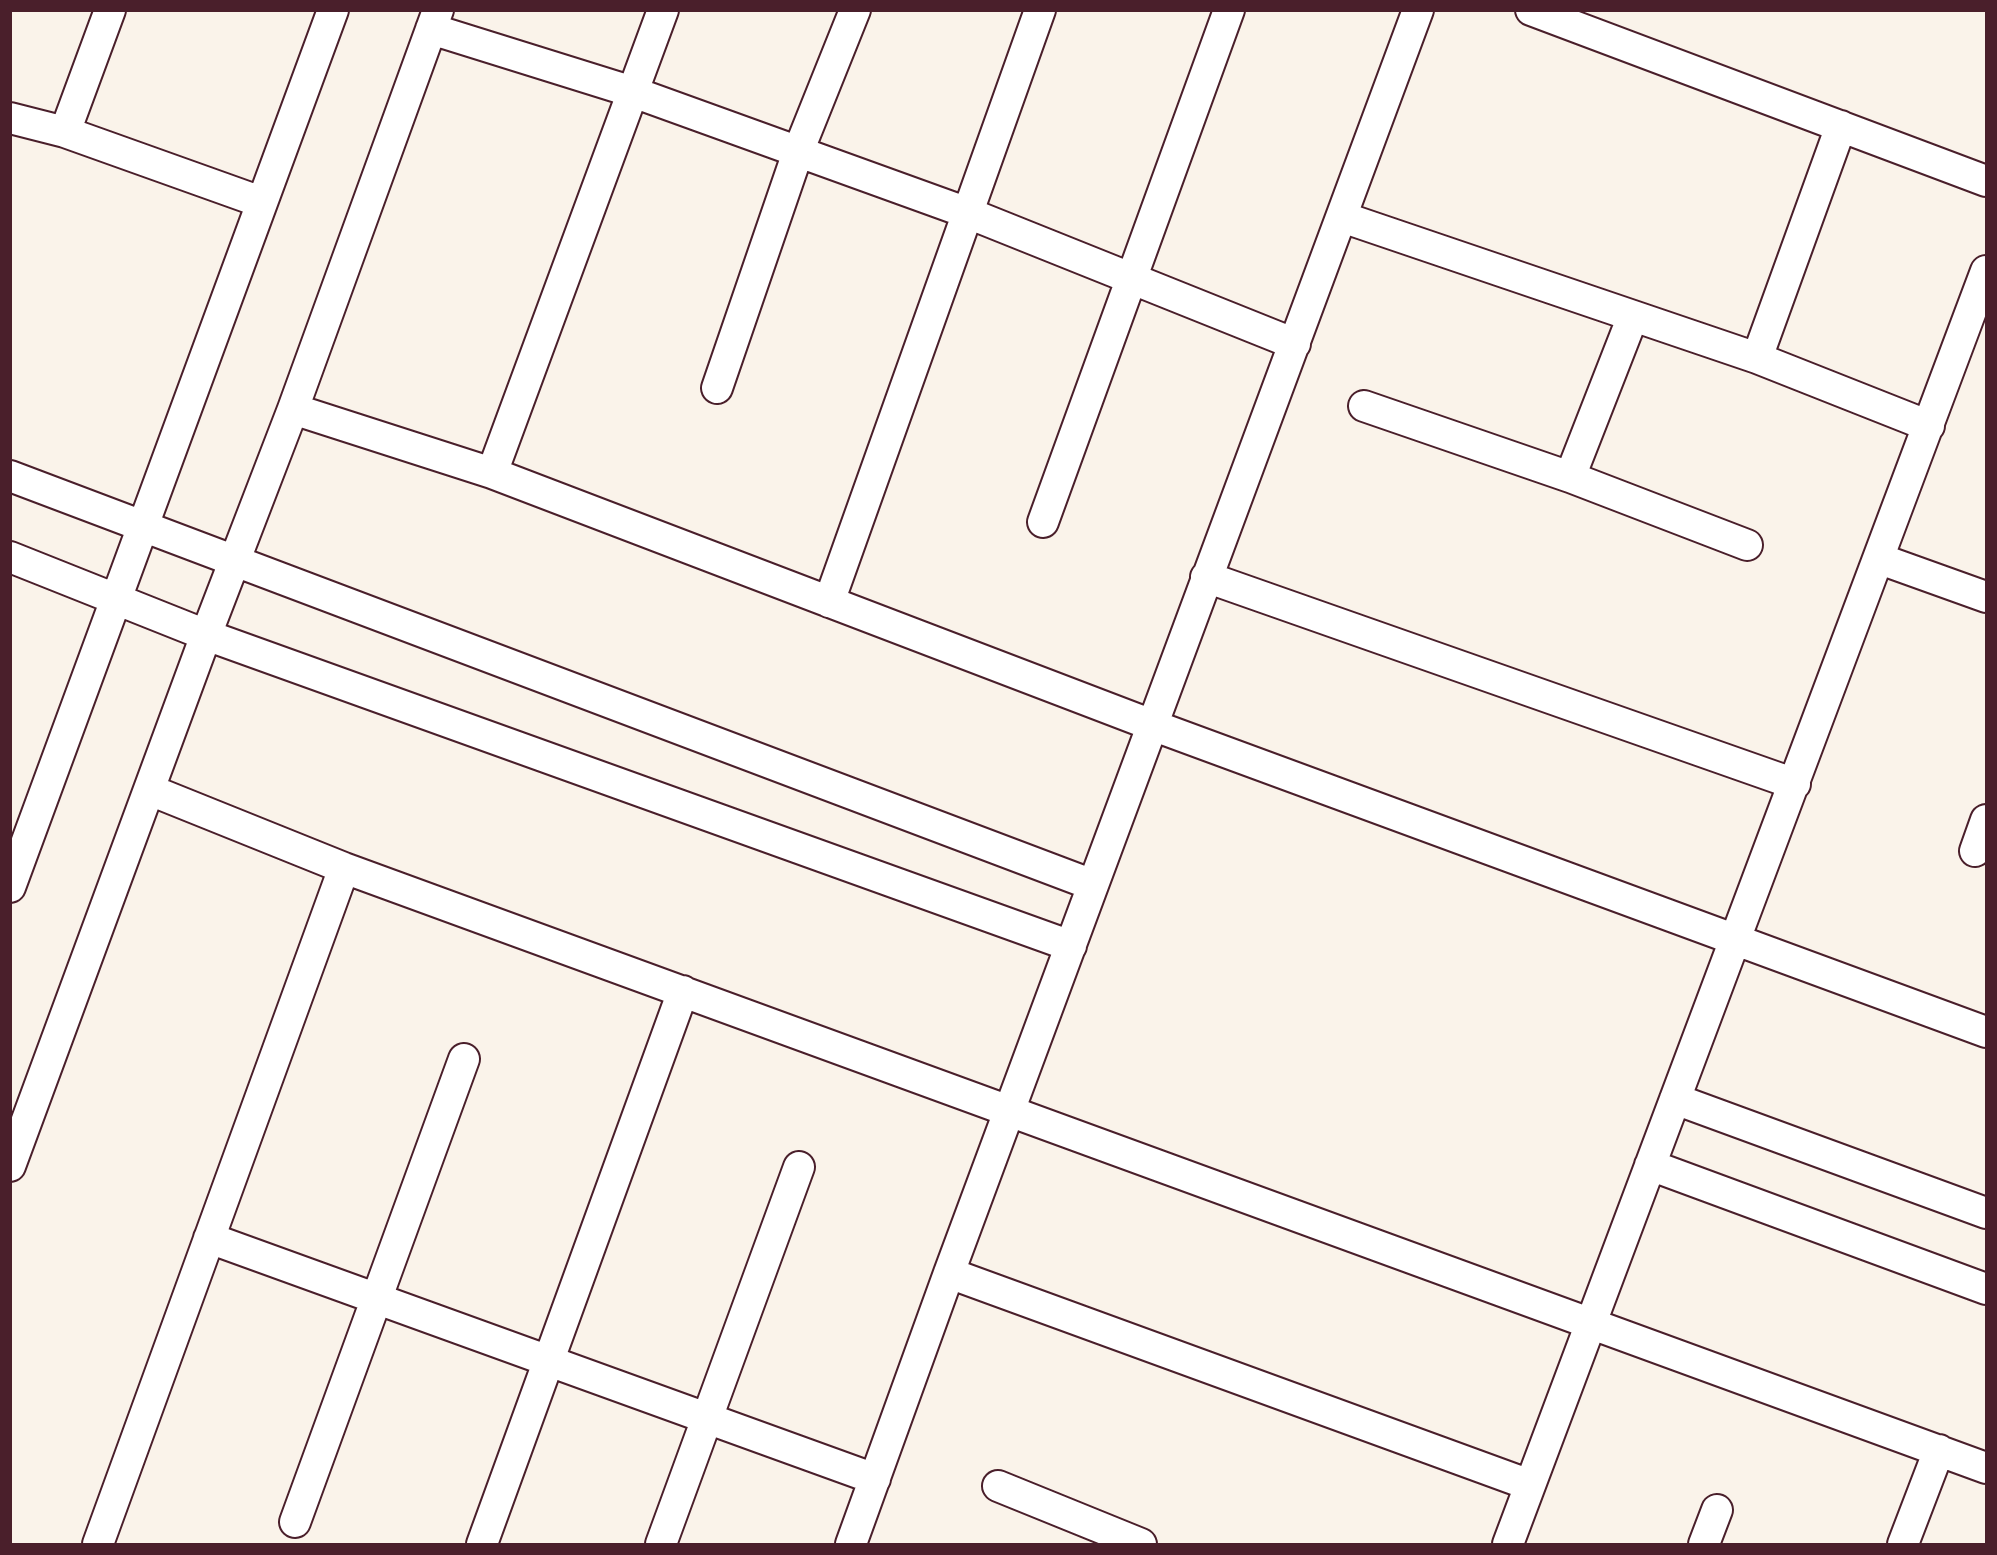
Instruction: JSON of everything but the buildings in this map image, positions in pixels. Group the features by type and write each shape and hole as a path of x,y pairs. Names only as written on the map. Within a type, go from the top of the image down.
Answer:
{"street":[{"path":"65,132 110,10"},
{"path":"10,887 333,10"},
{"path":"492,473 663,10"},
{"path":"717,388 798,152 855,10"},
{"path":"829,602 1040,10"},
{"path":"1043,522 1229,10"},
{"path":"851,1545 1206,577 1418,10"},
{"path":"1531,10 1986,181"},
{"path":"10,1166 206,635 293,409 435,20 968,213 1295,344"},
{"path":"10,118 65,132 261,202"},
{"path":"1757,358 1841,126"},
{"path":"1342,218 1757,358 1929,426"},
{"path":"1508,1545 1734,940 1796,784 1986,271"},
{"path":"1570,477 1633,316"},
{"path":"1364,405 1570,477 1747,545"},
{"path":"293,409 492,473 1152,725 1986,1032"},
{"path":"10,476 235,559 1093,885"},
{"path":"10,557 206,635 1071,946"},
{"path":"1880,559 1986,597"},
{"path":"1206,577 1796,784"},
{"path":"150,790 344,868 1986,1468"},
{"path":"1975,851 1986,820"},
{"path":"98,1545 344,868"},
{"path":"482,1545 683,992"},
{"path":"295,1522 464,1059"},
{"path":"1675,1099 1986,1213"},
{"path":"1650,1166 1986,1288"},
{"path":"662,1545 799,1167"},
{"path":"209,1239 875,1479"},
{"path":"949,1273 1530,1485"},
{"path":"1903,1545 1939,1450"},
{"path":"998,1486 1141,1545"},
{"path":"1704,1545 1717,1510"}]}
